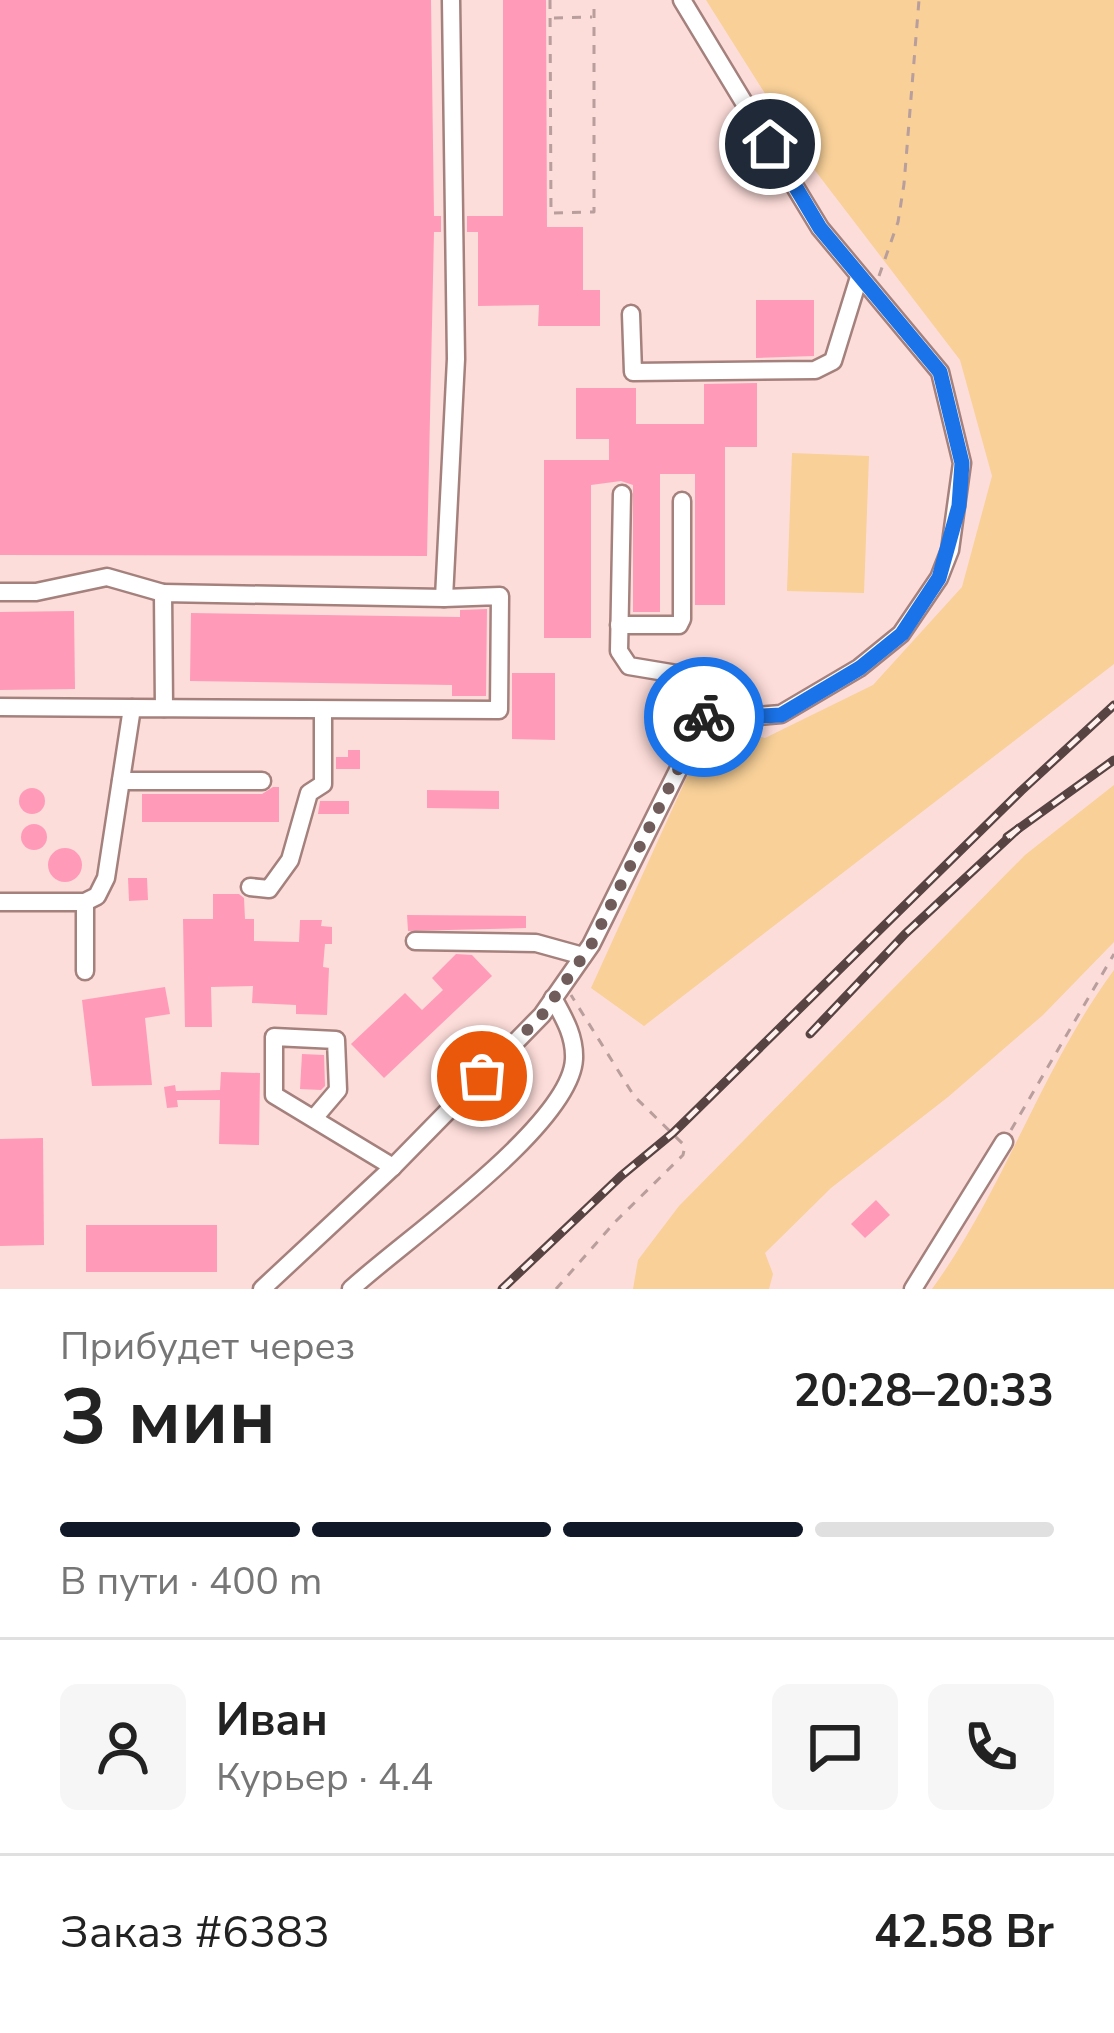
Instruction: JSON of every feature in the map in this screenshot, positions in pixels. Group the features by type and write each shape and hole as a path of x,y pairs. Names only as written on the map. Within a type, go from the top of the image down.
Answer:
{"street":[{"path":"444,598 456,359 451,0"},
{"path":"682,0 820,228 940,372 962,463 959,506 939,578 902,634 860,668 801,704 769,716 707,712"},
{"path":"631,314 633,372 815,370 833,361 860,278"},
{"path":"262,1289 392,1167 559,991 583,956 707,712 707,679 629,666 619,651 622,494"},
{"path":"619,625 679,625 682,501"},
{"path":"0,592 36,592 106,577 163,592 500,596 499,710 0,707"},
{"path":"163,592 164,708"},
{"path":"0,902 85,902 97,896 106,878 132,708"},
{"path":"250,887 269,889 290,860 309,793 323,784 323,710"},
{"path":"121,781 262,781"},
{"path":"85,902 86,971"},
{"path":"415,941 536,943 583,956"},
{"path":"351,1289 500,1162 565,1093 574,1061 559,991"},
{"path":"315,1117 338,1090 336,1040 274,1036 274,1095 392,1167"},
{"path":"914,1289 1004,1142"}],"path":[{"path":"550,0 551,213 594,212 594,0"},
{"path":"873,292 901,203 920,0"},
{"path":"550,18 594,16"},
{"path":"1004,1142 1114,954"},
{"path":"556,1289 614,1223 683,1156 685,1146 634,1096 559,991"}],"shaded area":[{"path":"706,0 1114,0 1114,664 644,1026 591,988 711,724 765,738 873,685 962,587 992,476 960,360 807,160"},
{"path":"792,453 869,456 864,593 787,591"},
{"path":"1114,785 1114,942 1043,1015 831,1188 765,1253 773,1274 769,1289 633,1289 638,1260 679,1206 1025,855"},
{"path":"1114,970 1114,1289 932,1289 981,1211 1065,1048"}],"building":[{"path":"0,0 431,0 434,216 441,216 441,232 434,232 427,556 0,555"},
{"path":"503,0 546,0 547,227 583,227 583,290 600,290 600,326 538,326 539,305 478,306 478,232 467,232 467,216 503,216"},
{"path":"756,300 814,300 814,356 756,358"},
{"path":"757,383 757,447 725,447 725,605 695,605 695,474 660,474 660,612 633,612 633,485 621,481 591,485 591,638 544,638 544,460 609,460 609,439 576,439 576,388 636,388 636,424 704,424 704,384"},
{"path":"487,609 486,696 452,696 452,685 190,681 191,613 460,617 460,610"},
{"path":"74,611 75,689 0,690 0,612"},
{"path":"512,673 555,673 555,740 512,739"},
{"path":"348,750 360,750 360,769 336,769 336,757 348,757"},
{"path":"279,787 279,822 142,822 142,794 262,794"},
{"path":"32,788 45,801 32,814 19,801"},
{"path":"427,790 499,791 499,809 427,808"},
{"path":"320,801 349,801 349,814 318,814"},
{"path":"34,824 47,837 34,850 21,837"},
{"path":"65,848 77,853 82,865 77,877 65,882 53,877 48,865 53,853"},
{"path":"128,878 147,878 148,900 129,901"},
{"path":"213,894 244,898 245,919 254,919 254,941 299,942 300,920 322,920 321,926 332,927 332,944 325,944 323,967 329,968 327,1015 296,1014 296,1005 252,1003 253,986 211,987 212,1027 185,1027 183,919 213,919"},
{"path":"407,915 526,916 526,928 408,931"},
{"path":"456,954 472,955 492,976 384,1078 351,1044 405,993 422,1010 443,990 432,978"},
{"path":"165,987 170,1014 145,1018 152,1085 92,1086 82,1000"},
{"path":"302,1054 324,1055 325,1086 321,1090 300,1089"},
{"path":"221,1072 260,1073 259,1145 219,1144 220,1100 177,1100 178,1107 167,1108 164,1087 220,1090"},
{"path":"43,1138 44,1245 0,1246 0,1139"},
{"path":"876,1200 890,1215 865,1238 851,1224"},
{"path":"86,1225 217,1225 217,1272 86,1272"}],"railway":[{"path":"502,1289 673,1133 1114,705"},
{"path":"1007,837 1114,760"},
{"path":"810,1034 905,934 1019,828"}],"way so far":[{"path":"482,1076 542,1015 591,945 704,717"}],"route":[{"path":"704,717 707,712 781,715 860,668 902,634 939,578 959,506 962,463 940,372 820,228 770,144"}]}
